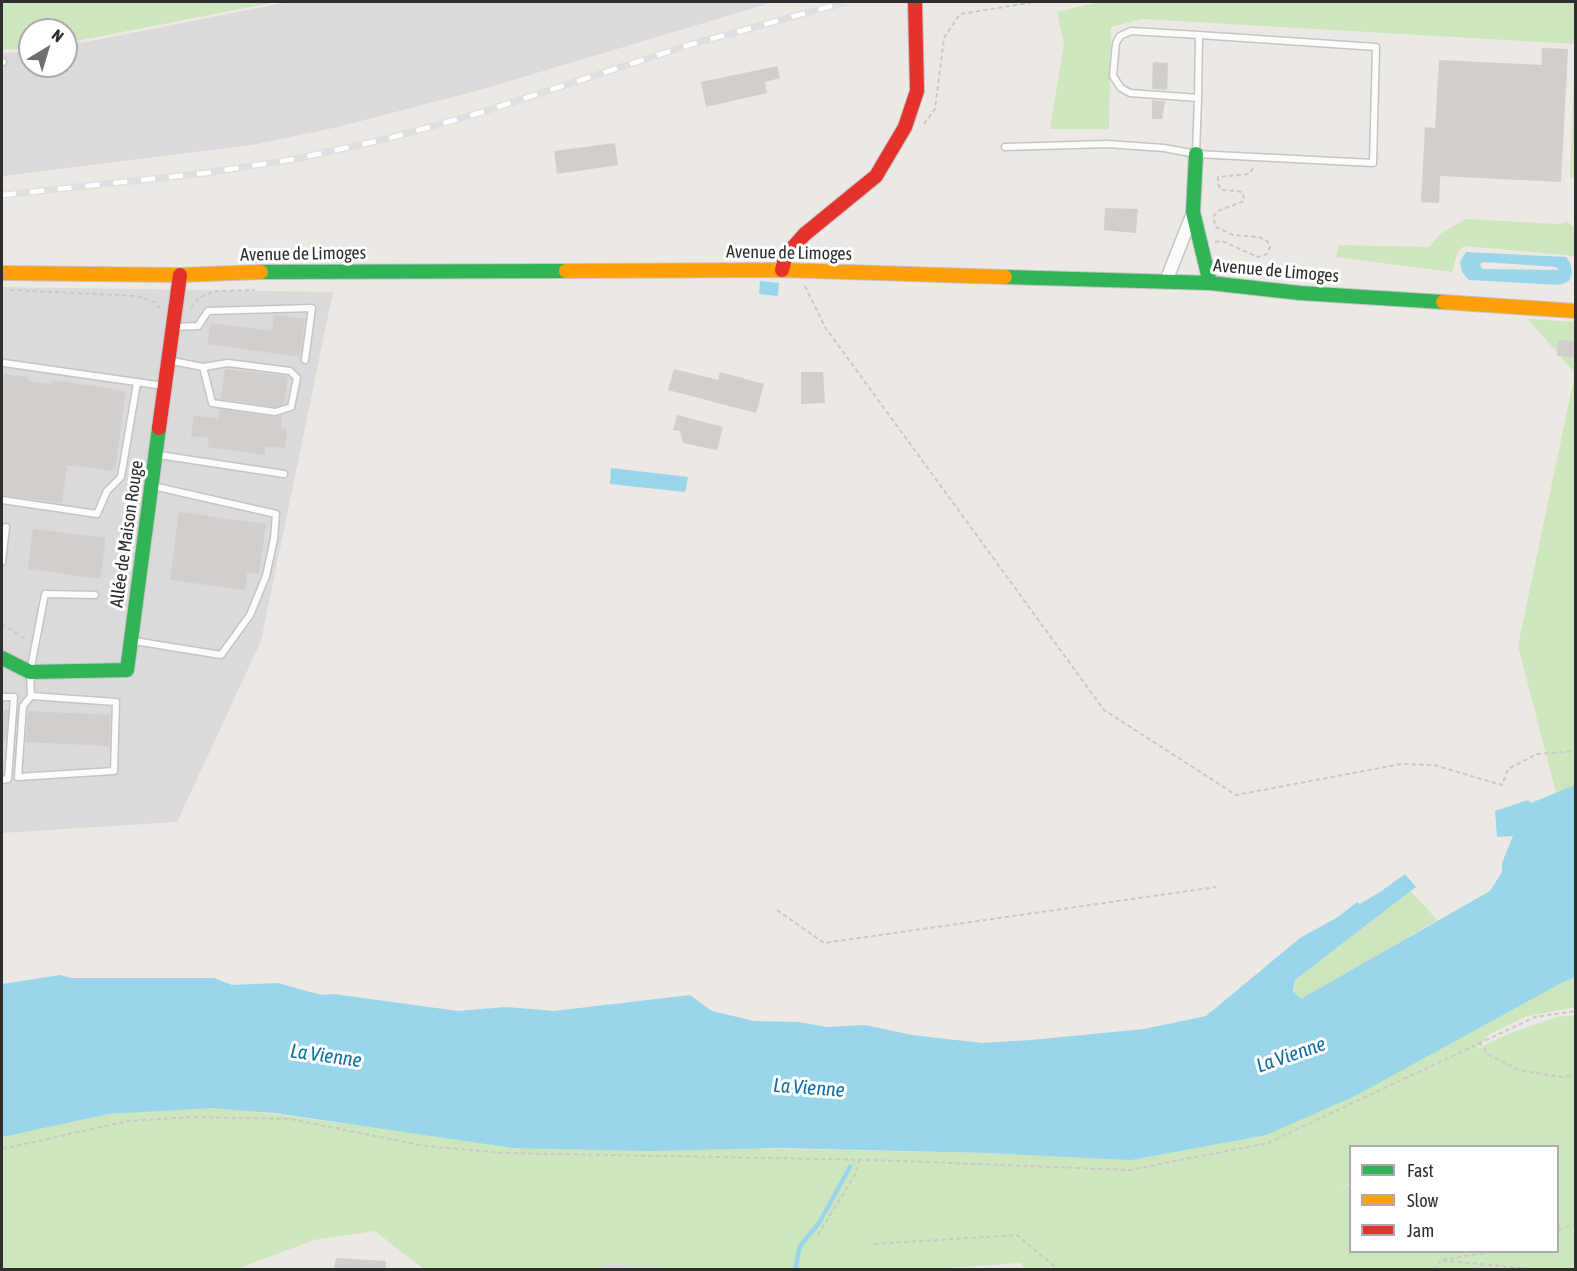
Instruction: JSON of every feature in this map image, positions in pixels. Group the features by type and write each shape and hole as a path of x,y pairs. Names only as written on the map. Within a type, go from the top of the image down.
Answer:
{"main road":[{"path":"782,270 786,255 805,234 876,176 905,128 917,91 915,2"},
{"path":"1196,154 1193,212 1210,283"},
{"name":"Avenue de Limoges","path":"2,273 180,275 267,272 782,270 1210,283 1300,293 1575,311"},
{"name":"Allée de Maison Rouge","path":"2,658 30,672 127,670 180,275"}],"street":[{"path":"1166,281 1193,212"}],"lane":[{"path":"1005,147 1107,144 1164,148 1196,154 1372,163 1376,47 1131,31 1120,36 1116,43 1113,76 1121,88 1130,93 1198,98"},
{"path":"1196,154 1199,35"},
{"path":"172,327 198,326 207,311 312,308 305,360"},
{"path":"168,360 203,368 228,363 290,371 297,378 291,407 275,412 212,402 203,368"},
{"path":"4,363 165,386"},
{"path":"2,500 98,514 107,491 120,477 137,382"},
{"path":"155,455 284,474"},
{"path":"131,641 221,655 249,615 266,576 274,539 276,514 151,486"},
{"path":"2,562 6,527"},
{"path":"31,696 116,702 114,771 18,777 23,706 31,696 30,672 45,594 95,595"},
{"path":"2,697 14,697 8,779 2,780"}],"path":[{"path":"905,128 922,127 935,109 944,38 960,14 1035,2"},
{"path":"1207,242 1222,241 1258,257 1267,254 1270,247 1267,241 1259,237 1233,235 1216,227 1213,218 1218,211 1244,201 1243,193 1222,189 1218,184 1218,177 1249,174 1252,172 1253,165"},
{"path":"803,281 825,327 1104,710 1236,795 1401,764 1434,765 1502,785 1508,769 1537,754 1575,751"},
{"path":"2,290 137,296 154,302 161,309 189,310 199,298 215,291 263,289"},
{"path":"2,624 34,644"},
{"path":"777,910 824,943 1216,887"},
{"path":"2,1149 128,1120 191,1117 290,1119 425,1146 506,1153 859,1160 1129,1170 1268,1143 1535,1017 1575,1011"},
{"path":"1479,1042 1489,1055 1519,1070 1561,1077 1575,1075"},
{"path":"818,1235 856,1173 859,1160"},
{"path":"1559,1229 1575,1224"},
{"path":"874,1244 1017,1235 1059,1269"},
{"path":"1433,1269 1441,1260 1480,1253"},
{"path":"1441,1260 1539,1269"}],"shaded area":[{"path":"288,2 774,2 483,89 338,127 252,145 2,176 2,53 18,52 18,78 78,78 78,44"},
{"path":"2,287 333,292 261,641 177,822 2,833"},
{"path":"609,1264 686,1269 595,1270"}],"green space":[{"path":"2,2 276,2 78,41 78,18 18,18 18,49 2,50"},
{"path":"1099,2 1575,2 1575,44 1142,19 1111,27 1109,129 1050,129 1064,44 1057,12"},
{"path":"1575,44 1575,178 1570,178"},
{"path":"1466,219 1557,224 1568,222 1575,229 1575,256 1464,246 1458,251 1452,272 1336,257 1339,245 1429,247 1440,234"},
{"path":"1528,319 1575,322 1576,785 1556,793 1518,646 1575,373"},
{"path":"1411,891 1437,920 1309,997 1301,999 1294,994 1295,980"},
{"path":"1575,977 1575,1007 1525,1017 1490,1034 1475,1050 1510,1033 1557,1017 1575,1015 1575,1269 1027,1270 1020,1263 917,1270 686,1270 609,1264 595,1270 425,1270 375,1231 314,1240 237,1269 2,1270 2,1117 112,1095 237,1109 428,1135 726,1148 986,1153"}],"water":[{"path":"1466,252 1566,257 1570,262 1572,273 1569,281 1560,285 1469,280 1462,272 1460,262","holes":["1483,262 1556,267 1559,270 1482,269 1480,264"]},
{"path":"760,281 779,283 778,296 759,294"},
{"path":"611,468 688,477 685,492 610,484"},
{"name":"La Vienne","path":"1575,785 1575,977 1355,1096 1266,1135 1131,1160 986,1153 778,1148 649,1151 513,1148 274,1113 211,1108 108,1114 2,1137 2,984 60,975 71,978 214,978 232,985 278,983 321,995 334,994 458,1011 506,1007 554,1011 690,995 712,1011 754,1021 798,1022 827,1027 865,1025 912,1035 982,1043 1144,1029 1206,1016 1300,938 1338,917 1357,902 1360,904 1380,892 1405,874 1416,887 1295,980 1293,991 1301,999 1490,891 1502,872 1502,863 1513,836 1497,837 1495,811 1528,800 1531,803"}],"building":[{"path":"1542,48 1568,49 1561,182 1440,176 1439,203 1421,202 1425,127 1435,128 1439,60 1542,65"},
{"path":"1153,62 1168,63 1167,90 1152,89"},
{"path":"777,66 780,78 765,82 767,93 706,107 701,82"},
{"path":"1152,100 1165,101 1162,119 1152,119"},
{"path":"615,143 618,165 557,174 554,151"},
{"path":"1105,208 1138,209 1136,233 1104,230"},
{"path":"274,315 305,319 300,357 208,344 210,323 272,331"},
{"path":"1558,340 1575,341 1575,357 1557,356"},
{"path":"225,369 288,376 284,404 275,407 221,399"},
{"path":"674,369 718,380 720,372 764,384 756,413 668,390"},
{"path":"801,372 823,372 825,403 801,404"},
{"path":"2,374 28,377 27,381 51,384 52,380 126,391 115,471 67,465 62,503 2,495"},
{"path":"220,409 274,417 282,415 281,427 287,428 285,448 266,446 265,455 208,447 209,438 191,436 194,415 218,419"},
{"path":"677,415 723,427 717,450 683,443 680,431 673,430"},
{"path":"179,512 266,524 259,574 247,572 245,590 170,580"},
{"path":"33,529 106,538 100,579 28,569"},
{"path":"2,710 8,710 6,741 2,741"},
{"path":"28,711 110,715 109,746 26,742"},
{"path":"336,1258 386,1261 386,1269 334,1268"}],"waterway":[{"path":"795,1270 800,1246 819,1223 850,1167"}],"railway":[{"path":"2,195 206,173 295,159 386,139 476,114 689,45 846,2"}],"traffic: fast":[{"path":"1196,154 1193,212 1210,283"},
{"path":"261,272 566,271"},
{"path":"1005,277 1210,283 1300,293 1443,302"},
{"path":"2,658 30,672 127,670 159,428"}],"traffic: slow":[{"path":"566,271 782,270 1005,277"},
{"path":"2,273 180,275 261,272"},
{"path":"1443,302 1576,311"}],"traffic: jam":[{"path":"782,270 786,255 805,234 876,176 905,127 917,91 915,2"},
{"path":"159,428 180,275"}]}
